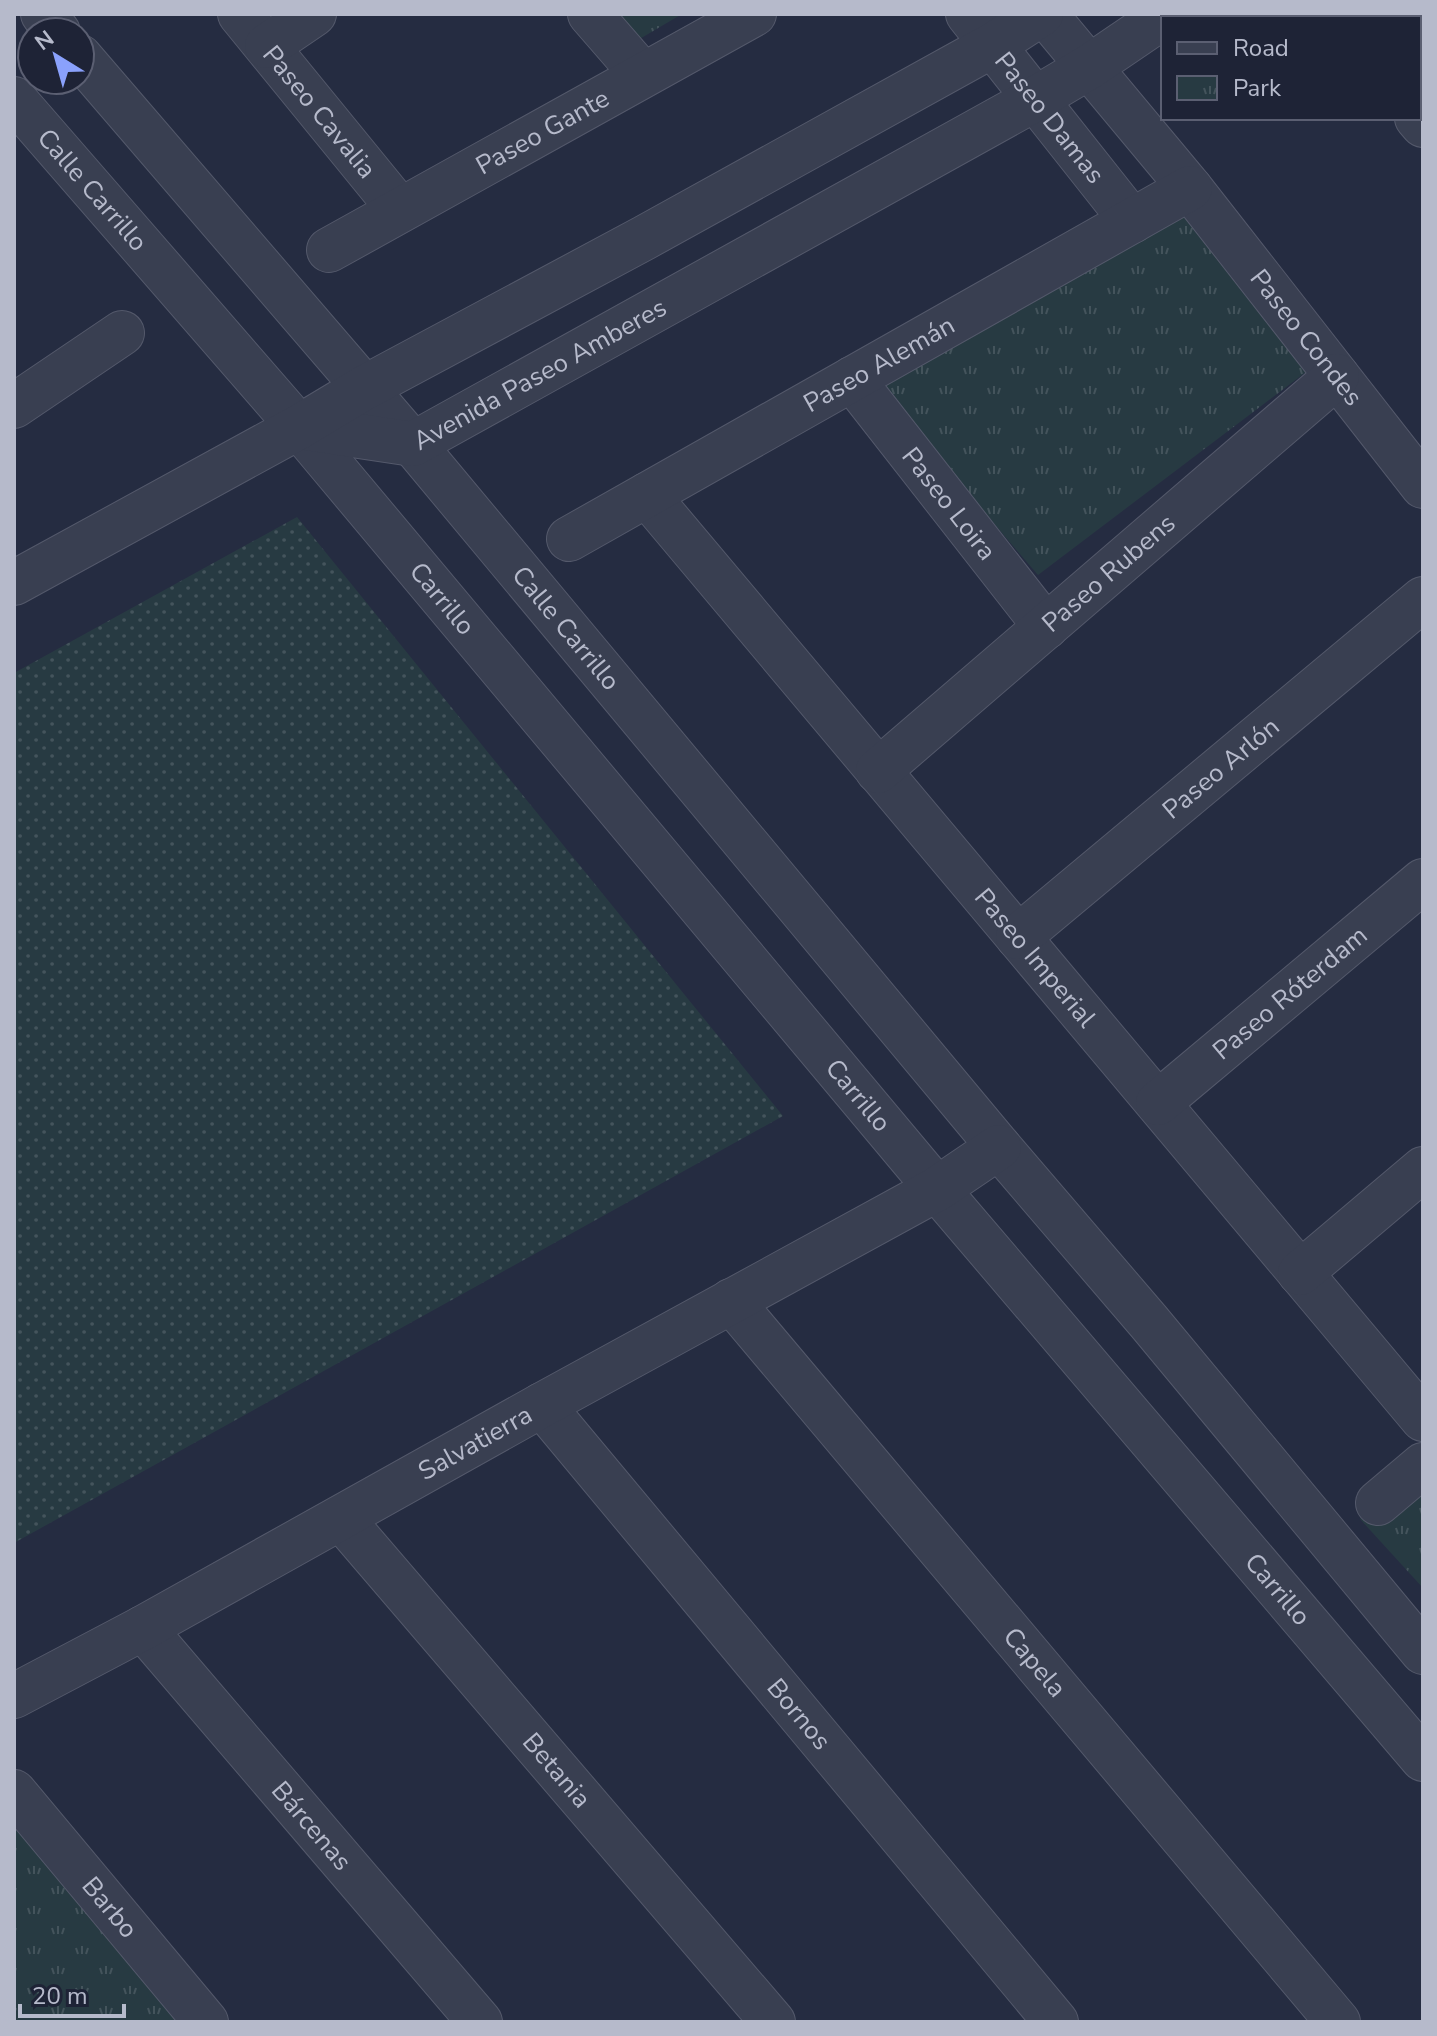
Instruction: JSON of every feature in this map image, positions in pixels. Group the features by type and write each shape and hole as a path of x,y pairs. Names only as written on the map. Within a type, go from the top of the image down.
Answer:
{"street":[{"path":"253,30 314,14"},
{"path":"590,14 643,75"},
{"name":"Paseo Gante","path":"329,250 754,14"},
{"path":"14,583 299,427 364,388 644,238 980,30 1043,14 1190,188"},
{"name":"Avenida Paseo Amberes","path":"299,427 413,444 1035,99 1161,18"},
{"name":"Paseo Cavalia","path":"253,30 400,210"},
{"name":"Paseo Damas","path":"980,30 1132,221"},
{"name":"Calle Carrillo","path":"96,76 413,444 1423,1652"},
{"name":"Calle Carrillo","path":"14,99 299,427"},
{"name":"Paseo Alemán","path":"569,539 1190,188"},
{"name":"Paseo Condes","path":"1190,188 1423,486"},
{"path":"14,406 122,333"},
{"name":"Paseo Rubens","path":"878,771 1337,376"},
{"name":"Paseo Loira","path":"852,379 1046,627"},
{"name":"Carrillo","path":"299,427 937,1189 1423,1759"},
{"name":"Paseo Imperial","path":"647,495 1423,1419"},
{"name":"Paseo Arlón","path":"1018,937 1423,599"},
{"name":"Paseo Róterdam","path":"1158,1103 1423,881"},
{"path":"937,1189 999,1147"},
{"path":"1300,1273 1423,1169"},
{"name":"Salvatierra","path":"14,1696 143,1628 937,1189"},
{"name":"Capela","path":"731,1301 1338,2022"},
{"name":"Bornos","path":"542,1405 1056,2022"},
{"path":"1378,1503 1423,1465"},
{"name":"Betania","path":"341,1518 773,2022"},
{"name":"Bárcenas","path":"143,1628 480,2022"},
{"name":"Barbo","path":"14,1792 206,2022"}],"green space":[{"path":"599,14 682,14 626,47"},
{"path":"1183,208 1306,372 1038,575 874,384"},
{"path":"297,517 783,1116 14,1543 14,673"},
{"path":"1423,1465 1423,1588 1360,1519"},
{"path":"14,1792 206,2022 14,2022"}]}
